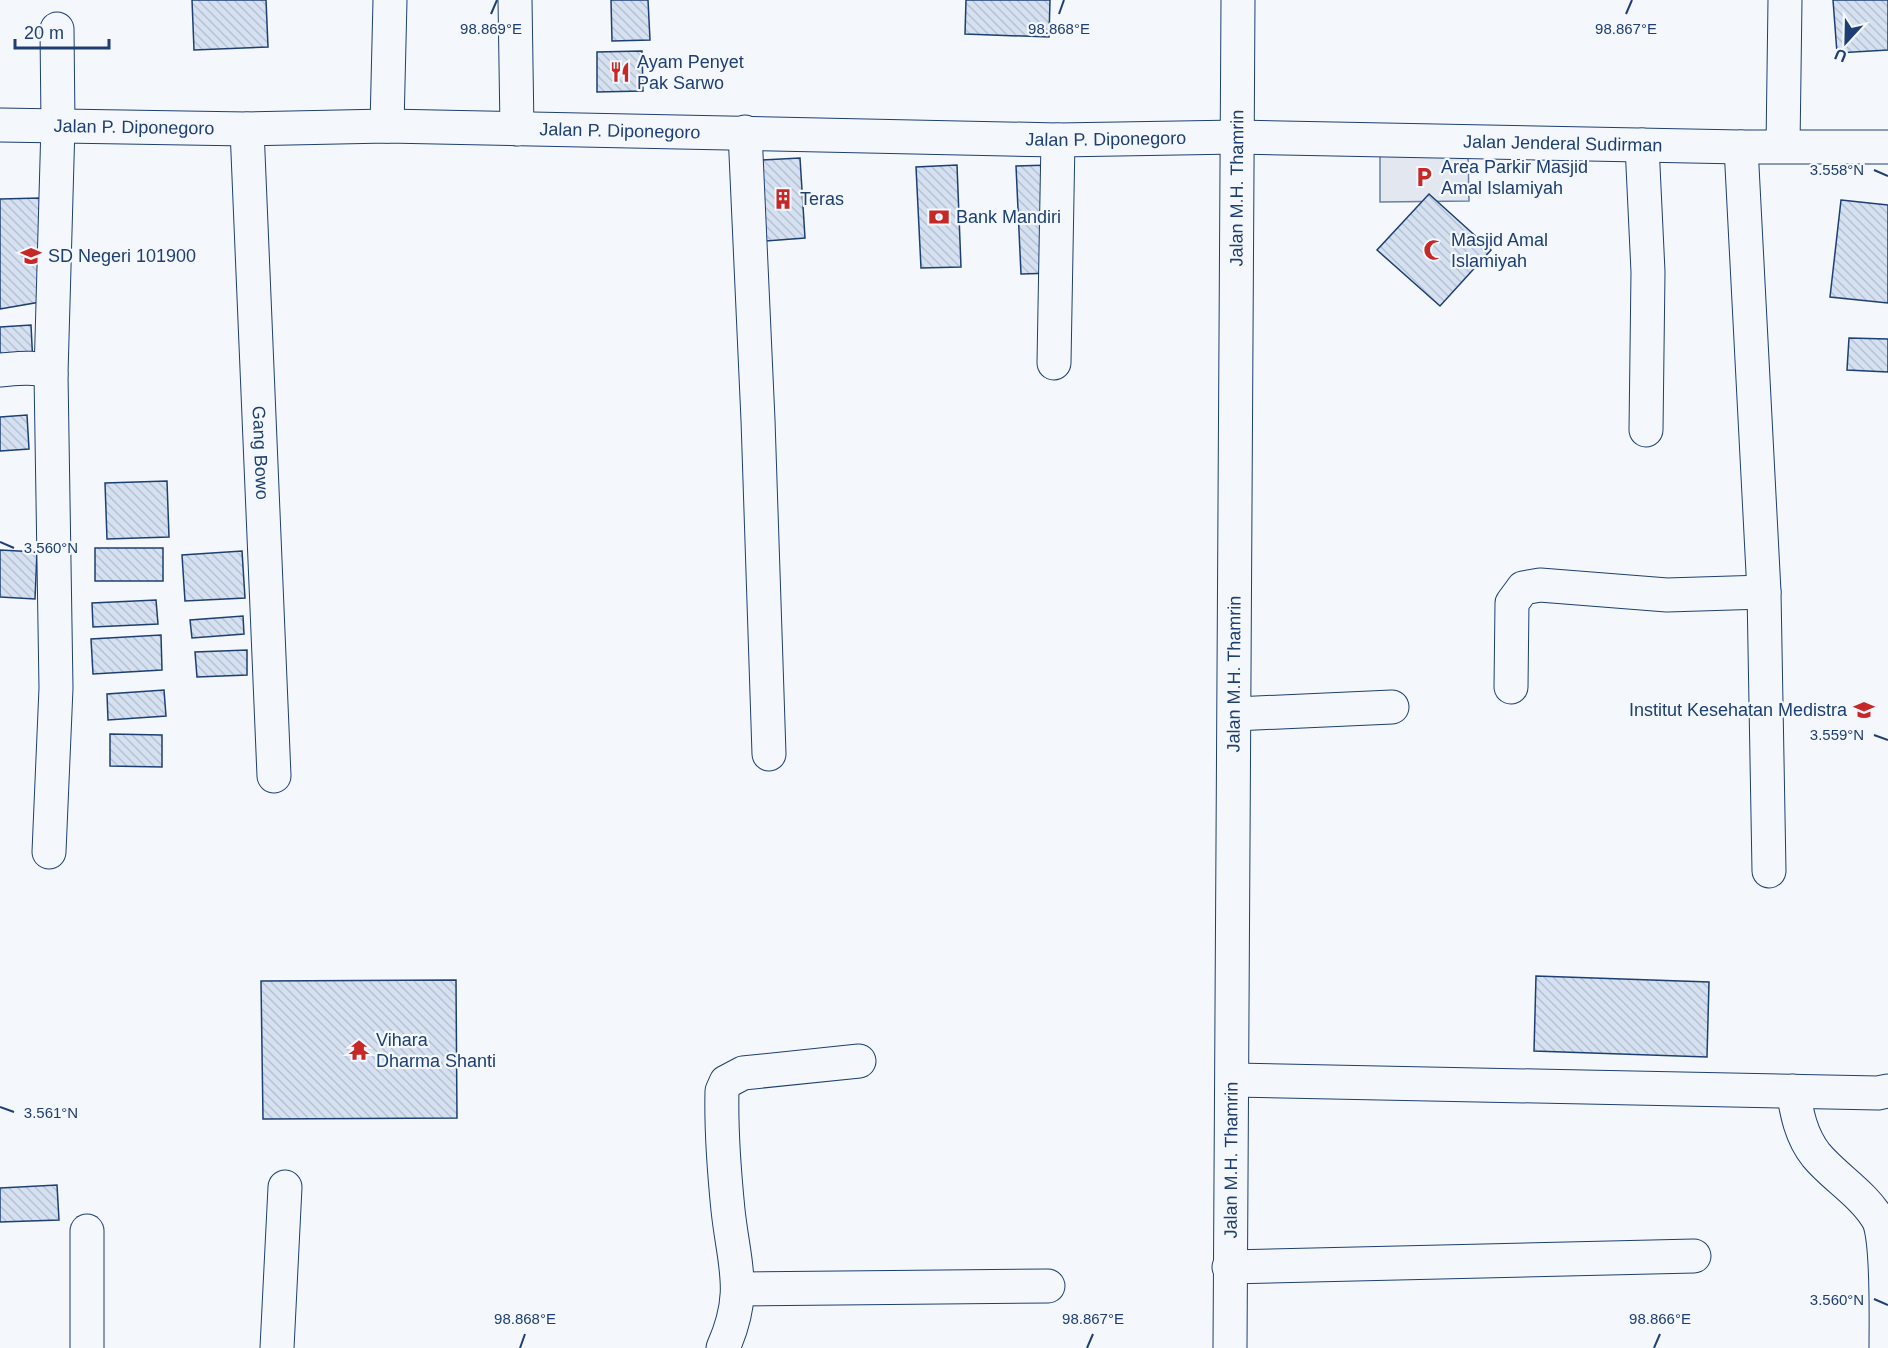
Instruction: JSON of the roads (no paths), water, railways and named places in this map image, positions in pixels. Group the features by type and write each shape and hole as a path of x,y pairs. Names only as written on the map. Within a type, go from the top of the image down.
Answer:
{"street":[{"path":"387,126 390,0"},
{"path":"515,0 517,129"},
{"name":"Jalan M.H. Thamrin","path":"1230,1348 1229,1267 1234,1080 1238,0"},
{"path":"1783,146 1785,0"},
{"path":"49,852 56,688 51,374 58,125 57,29"},
{"name":"Jalan P. Diponegoro","path":"0,125 247,129 387,126 1058,140 1238,136"},
{"name":"Gang Bowo","path":"247,129 274,777"},
{"path":"745,132 758,420 769,754"},
{"name":"Jalan Jenderal Sudirman","path":"1238,136 1741,147 1888,147"},
{"path":"1054,363 1058,140"},
{"path":"1642,145 1648,272 1646,430"},
{"path":"1741,147 1764,592 1769,871"},
{"path":"0,369 31,369 51,374"},
{"path":"1511,687 1512,603 1523,588 1540,585 1667,595 1764,592"},
{"path":"1235,714 1392,707"},
{"path":"723,1348 734,1318 740,1289 728,1209 722,1091 726,1082 743,1073 859,1061"},
{"path":"1234,1080 1878,1093 1888,1090"},
{"path":"1792,1091 1801,1129 1816,1155 1848,1185 1880,1222 1887,1255 1886,1348"},
{"path":"277,1348 285,1187"},
{"path":"87,1231 87,1348"},
{"path":"1229,1267 1694,1256"},
{"path":"740,1289 1048,1286"}],"place":[{"name":"Ayam Penyet Pak Sarwo","path":"620,72"},
{"name":"Area Parkir Masjid Amal Islamiyah","path":"1424,177"},
{"name":"Teras","path":"783,199"},
{"name":"Bank Mandiri","path":"939,217"},
{"name":"Masjid Amal Islamiyah","path":"1434,250"},
{"name":"SD Negeri 101900","path":"31,256"},
{"name":"Institut Kesehatan Medistra","path":"1864,710"},
{"name":"Vihara Dharma Shanti","path":"359,1050"}]}
